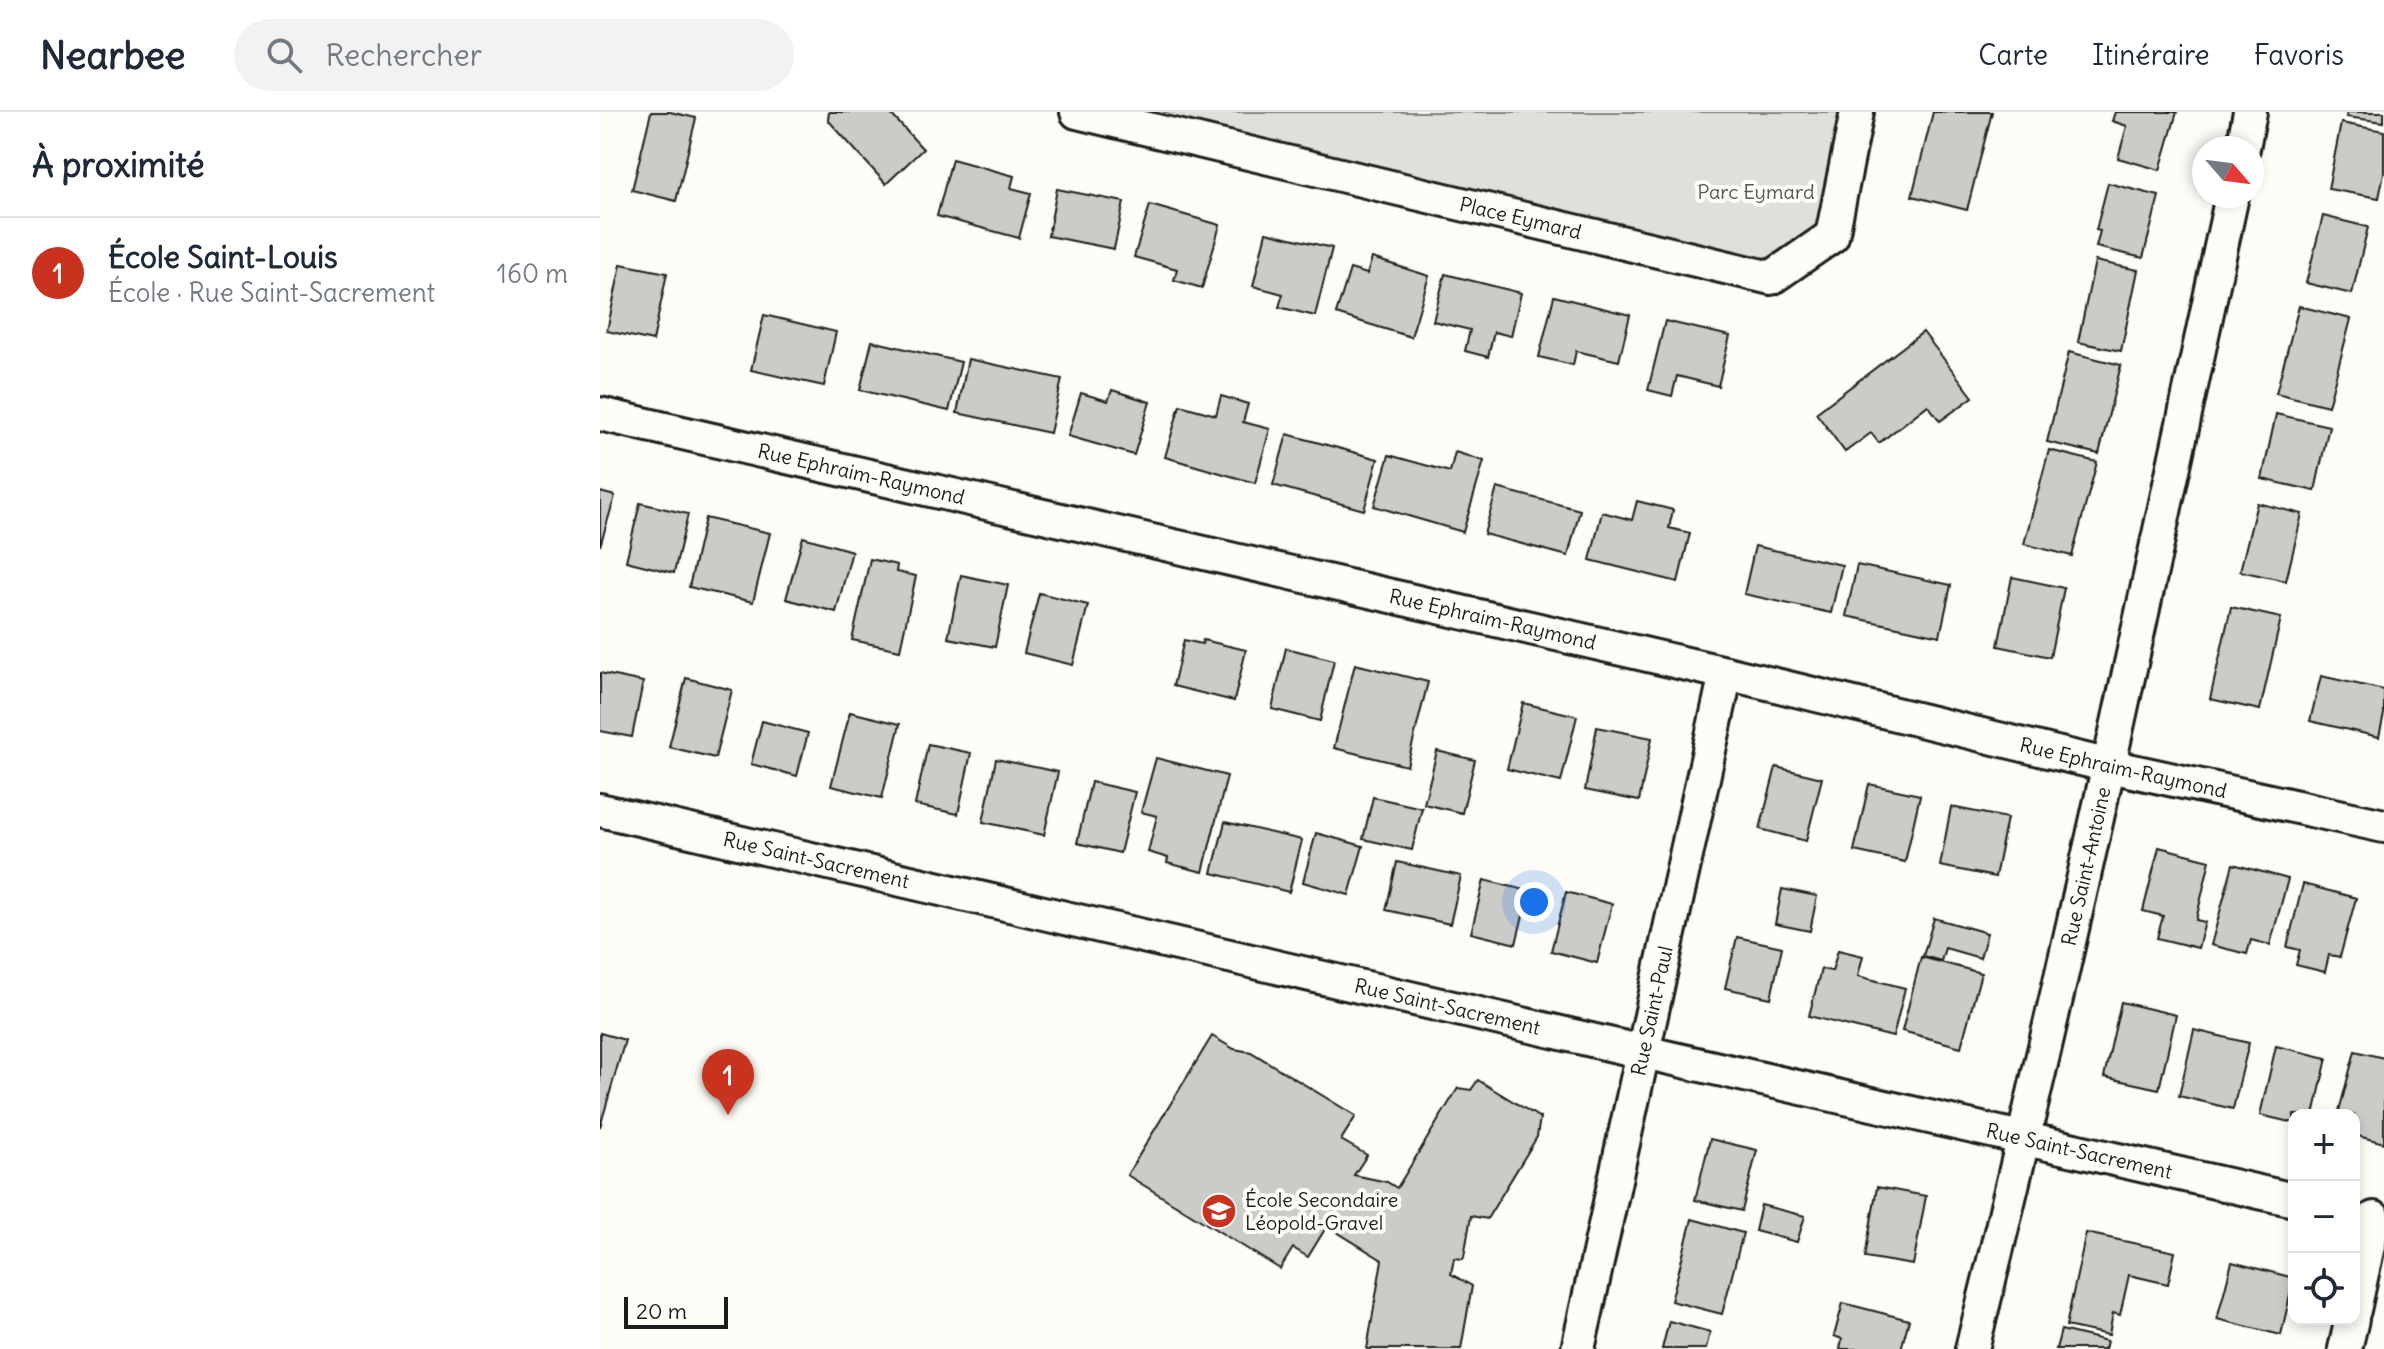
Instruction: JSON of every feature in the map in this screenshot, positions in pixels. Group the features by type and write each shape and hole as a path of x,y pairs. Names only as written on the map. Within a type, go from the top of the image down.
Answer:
{"street":[{"name":"Place Eymard","path":"1077,112 1771,278 1832,236 1857,112"},
{"path":"2245,136 2250,112"},
{"name":"Rue Saint-Antoine","path":"1972,1349 2110,766 2229,208"},
{"name":"Rue Ephraim-Raymond","path":"600,414 1726,673 2110,766 2384,826"},
{"name":"Rue Saint-Paul","path":"1578,1349 1726,673"},
{"name":"Rue Saint-Sacrement","path":"600,810 2288,1199"},
{"path":"2360,1277 2371,1217"},
{"path":"2345,1349 2351,1325"}],"green space":[{"name":"Parc Eymard","path":"1164,112 1857,112 1832,236 1771,278 1158,133"}],"building":[{"path":"651,112 670,112 696,118 676,201 632,190"},
{"path":"829,112 889,112 923,149 886,184 828,120"},
{"path":"1933,112 1992,112 1967,210 1912,196"},
{"path":"2115,112 2177,112 2160,170 2118,158 2127,126 2112,121"},
{"path":"2347,112 2384,112 2384,122 2346,117"},
{"path":"2341,123 2384,131 2384,173 2379,198 2328,189"},
{"path":"952,159 1014,176 1011,188 1031,193 1019,238 937,216"},
{"path":"2108,183 2159,196 2143,258 2096,247 2100,231 2096,230"},
{"path":"1057,189 1124,202 1114,249 1048,236"},
{"path":"1150,205 1220,225 1202,288 1174,280 1177,269 1134,257"},
{"path":"2323,216 2368,227 2352,294 2306,283"},
{"path":"1266,232 1332,248 1315,316 1279,307 1283,294 1253,286"},
{"path":"1372,258 1429,276 1411,337 1336,314 1350,269 1367,274"},
{"path":"2095,261 2138,270 2121,351 2078,342"},
{"path":"621,264 667,273 653,341 607,331"},
{"path":"1445,274 1521,293 1511,336 1494,332 1488,357 1465,351 1470,330 1433,321"},
{"path":"1554,296 1630,315 1619,361 1576,351 1573,365 1539,357"},
{"path":"2299,306 2351,319 2328,406 2276,393"},
{"path":"764,315 836,332 824,386 751,370"},
{"path":"1665,321 1730,336 1718,386 1677,376 1672,396 1648,390"},
{"path":"1923,332 1973,397 1940,421 1928,405 1879,443 1871,433 1845,452 1816,413"},
{"path":"872,341 961,362 949,411 860,390"},
{"path":"2069,352 2121,365 2099,454 2047,442"},
{"path":"968,359 1062,379 1050,433 957,413"},
{"path":"1112,390 1150,402 1134,455 1068,436 1081,393 1108,401"},
{"path":"1221,396 1248,404 1243,422 1270,429 1255,483 1165,457 1180,405 1216,415"},
{"path":"2276,414 2329,426 2315,491 2262,479"},
{"path":"1287,434 1378,459 1364,510 1273,485"},
{"path":"2049,450 2097,462 2072,556 2024,544"},
{"path":"1455,452 1484,461 1463,532 1374,506 1389,455 1450,472"},
{"path":"1497,488 1580,510 1568,556 1484,534"},
{"path":"600,492 615,496 600,546"},
{"path":"1637,501 1673,510 1669,528 1690,533 1678,582 1590,560 1602,512 1632,520"},
{"path":"640,503 688,514 674,573 626,561"},
{"path":"2257,503 2302,514 2286,581 2240,571"},
{"path":"705,518 770,533 753,602 689,587"},
{"path":"803,537 852,551 836,612 786,599"},
{"path":"1755,546 1842,565 1831,613 1744,594"},
{"path":"870,559 897,565 896,572 916,576 900,650 852,640"},
{"path":"1857,565 1951,585 1940,636 1846,616"},
{"path":"961,575 1008,585 995,647 948,638"},
{"path":"2012,577 2064,588 2050,657 1998,646"},
{"path":"1039,593 1088,605 1073,665 1024,653"},
{"path":"2231,607 2281,618 2260,710 2210,699"},
{"path":"1184,640 1202,644 1203,640 1246,650 1234,701 1173,686"},
{"path":"1286,648 1334,660 1320,721 1272,709"},
{"path":"1355,664 1428,682 1407,766 1334,748"},
{"path":"600,673 643,682 632,737 600,731"},
{"path":"2321,676 2384,690 2384,714 2379,737 2310,721"},
{"path":"686,678 732,690 715,758 669,747"},
{"path":"1523,703 1577,716 1561,782 1507,769"},
{"path":"850,712 900,724 882,798 831,786"},
{"path":"762,721 808,733 797,776 751,764"},
{"path":"1597,727 1652,738 1639,801 1585,790"},
{"path":"928,744 971,753 958,814 915,805"},
{"path":"1437,751 1475,760 1462,813 1424,804"},
{"path":"1156,758 1227,776 1203,872 1167,863 1168,858 1148,852 1157,816 1141,812"},
{"path":"996,759 1058,772 1044,835 983,822"},
{"path":"1776,767 1822,778 1806,841 1760,829"},
{"path":"1091,782 1135,792 1120,853 1077,843"},
{"path":"1869,784 1920,795 1905,862 1854,851"},
{"path":"1373,797 1422,808 1412,850 1363,839"},
{"path":"1951,807 2007,818 1995,877 1940,866"},
{"path":"1225,822 1302,840 1289,892 1212,873"},
{"path":"1316,833 1363,846 1349,895 1303,882"},
{"path":"2159,847 2210,860 2196,920 2205,922 2198,948 2157,938 2163,916 2143,911"},
{"path":"1397,862 1461,876 1450,924 1386,910"},
{"path":"2233,864 2288,879 2270,945 2251,940 2247,954 2211,945"},
{"path":"1484,880 1529,891 1516,944 1471,933"},
{"path":"2303,884 2356,898 2340,957 2329,955 2325,972 2296,965 2300,950 2287,947"},
{"path":"1782,889 1817,896 1810,931 1775,924"},
{"path":"1566,892 1612,904 1597,963 1551,951"},
{"path":"1934,918 1987,933 1980,958 1945,948 1941,961 1923,956"},
{"path":"1737,937 1782,947 1771,998 1725,988"},
{"path":"1838,950 1863,956 1858,976 1905,988 1893,1037 1809,1016 1821,969 1832,971"},
{"path":"1921,957 1981,973 1961,1047 1902,1031"},
{"path":"2121,1002 2176,1015 2159,1089 2104,1077"},
{"path":"2194,1030 2249,1043 2233,1109 2179,1096"},
{"path":"600,1033 625,1040 600,1127"},
{"path":"1212,1036 1234,1049 1251,1052 1356,1116 1341,1140 1367,1155 1354,1175 1387,1182 1397,1188 1458,1088 1471,1090 1478,1080 1540,1118 1537,1137 1487,1219 1471,1216 1463,1259 1454,1258 1451,1274 1472,1286 1461,1349 1367,1349 1382,1260 1327,1226 1308,1257 1293,1248 1280,1269 1127,1175"},
{"path":"2276,1046 2327,1058 2315,1109 2288,1109 2288,1122 2260,1115"},
{"path":"2355,1051 2384,1058 2384,1143 2360,1137 2360,1109 2340,1109"},
{"path":"1710,1139 1757,1150 1742,1211 1695,1200"},
{"path":"1877,1187 1926,1196 1913,1265 1865,1257"},
{"path":"1761,1205 1805,1216 1797,1242 1755,1231"},
{"path":"1692,1219 1743,1233 1722,1314 1671,1301"},
{"path":"2086,1233 2175,1252 2168,1284 2129,1275 2120,1315 2113,1313 2109,1335 2066,1326"},
{"path":"2232,1262 2288,1276 2288,1304 2281,1335 2217,1319"},
{"path":"1843,1303 1909,1320 1901,1349 1840,1349 1842,1339 1834,1336"},
{"path":"1669,1321 1710,1332 1706,1349 1662,1349"},
{"path":"2061,1330 2107,1341 2105,1349 2056,1349"}],"place":[{"name":"École Saint-Louis","path":"728,1115"},
{"name":"École Secondaire Léopold-Gravel","path":"1219,1211"}]}
